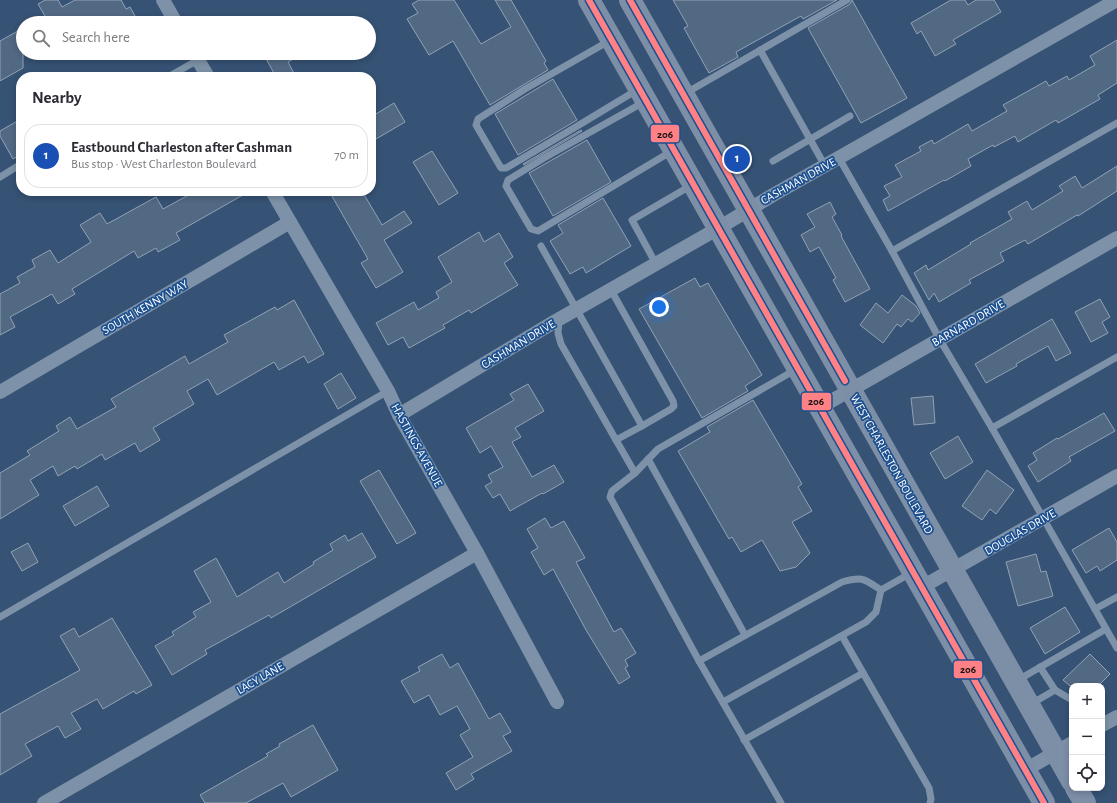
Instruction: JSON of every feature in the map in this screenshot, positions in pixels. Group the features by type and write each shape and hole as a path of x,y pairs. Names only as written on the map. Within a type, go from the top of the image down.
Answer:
{"main road":[{"path":"588,0 1044,803"},
{"name":"WEST CHARLESTON BOULEVARD","path":"630,0 1029,706 1064,748 1069,769"},
{"path":"1078,791 1084,803"}],"street":[{"path":"163,0 172,16"},
{"name":"CASHMAN DRIVE","path":"399,415 577,309 717,229 748,209 1117,0"},
{"path":"198,60 205,72"},
{"name":"HASTINGS AVENUE","path":"275,196 388,391 399,415 477,553 558,702"},
{"name":"SOUTH KENNY WAY","path":"0,392 290,222"},
{"name":"BARNARD DRIVE","path":"819,408 1117,238"},
{"name":"DOUGLAS DRIVE","path":"917,579 952,570 1117,476"},
{"name":"LACY LANE","path":"44,803 477,553"},
{"path":"1105,723 1117,717"},
{"path":"1025,770 1064,748"}],"lane":[{"path":"684,95 847,0"},
{"path":"611,40 525,89 478,119 476,125 501,168 506,168 574,128 642,95"},
{"path":"760,50 826,166"},
{"path":"175,72 191,60"},
{"path":"642,95 508,180 506,186 532,229 538,231 673,150"},
{"path":"772,161 850,116"},
{"path":"892,251 1117,123"},
{"path":"839,158 892,251 940,340 1044,518 1117,648"},
{"path":"0,177 16,167"},
{"path":"656,264 632,220 693,184"},
{"path":"541,246 642,426"},
{"path":"611,290 673,401 674,406 616,440"},
{"path":"559,320 558,333 561,344 635,473"},
{"path":"992,428 1117,357"},
{"path":"781,803 699,661 610,497 612,491 635,473 658,449 797,368"},
{"path":"0,617 388,391"},
{"path":"648,459 745,635"},
{"path":"699,661 842,582 857,578 867,581 881,590 917,579"},
{"path":"723,702 866,622 876,612 881,590"},
{"path":"1095,609 1117,597"},
{"path":"1015,681 1106,629"},
{"path":"842,636 929,788 931,799 930,803"},
{"path":"1040,667 1055,690 1069,698"},
{"path":"744,740 863,673"},
{"path":"1029,706 1055,690"}],"building":[{"path":"45,0 58,0 62,7 75,0 121,0 126,9 130,7 135,16 45,16 38,4"},
{"path":"419,0 454,0 481,44 511,27 495,0 511,0 546,61 544,63 548,70 490,105 453,41 429,55 407,19 418,13 412,4"},
{"path":"673,0 837,0 803,19 801,16 736,52 738,57 709,73 684,28 688,26"},
{"path":"852,0 907,98 861,123 808,28 850,4"},
{"path":"951,0 965,0 968,5 976,0 994,0 1001,12 953,40 956,44 935,56 921,31 917,34 911,23"},
{"path":"16,32 16,60 23,60 23,68 0,81 0,41"},
{"path":"1117,40 1117,83 1098,95 1100,99 1058,123 1056,120 1018,142 1015,136 994,147 993,145 968,159 971,166 888,211 883,200 890,196 884,186 902,177 895,165 921,151 919,147 932,140 934,144 968,124 972,131 1007,111 1003,105 1046,81 1049,86 1067,76 1069,80 1095,65 1090,56"},
{"path":"267,60 292,60 288,62 293,72 273,72"},
{"path":"553,79 577,120 518,155 495,114"},
{"path":"394,103 405,122 376,139 376,114"},
{"path":"16,122 16,157 13,159 0,136 0,131"},
{"path":"581,130 582,131 524,165 523,164"},
{"path":"587,140 611,182 553,216 529,173"},
{"path":"432,151 458,193 439,205 413,162"},
{"path":"1117,166 1117,191 1078,216 1077,215 1028,244 1025,240 1000,253 1004,261 969,280 971,283 939,302 934,293 929,300 914,273 926,265 928,270 971,244 970,243 1012,219 1008,212 1027,201 1032,210 1063,191 1059,186 1075,176 1082,188"},
{"path":"187,196 241,196 176,233 180,240 158,252 156,248 138,258 134,251 72,289 75,294 58,304 52,294 10,317 15,327 0,335 0,294 20,283 17,277 35,267 32,260 50,250 58,263 91,242 80,225 100,213 107,224 156,197 163,209"},
{"path":"332,196 365,196 382,225 404,211 412,223 384,240 403,272 376,288 361,263 368,259"},
{"path":"603,198 631,246 586,273 583,267 570,274 550,241 563,233 558,225"},
{"path":"830,202 836,214 832,217 870,289 845,302 833,280 836,278 819,247 810,252 801,235 815,227 807,214"},
{"path":"479,232 484,242 499,233 513,257 504,263 518,285 471,313 469,310 443,325 445,328 409,348 403,337 388,345 376,323 414,302 418,310 439,298 436,292 452,282 438,257"},
{"path":"695,278 700,287 708,283 762,375 745,386 748,391 702,418 639,309"},
{"path":"902,295 916,306 920,313 912,322 908,319 901,327 897,324 883,343 860,325 876,303 888,313"},
{"path":"1100,299 1110,317 1102,322 1108,333 1091,342 1075,312"},
{"path":"294,300 324,354 308,363 304,356 279,370 274,362 217,395 208,379 187,391 194,404 153,428 160,440 140,452 135,443 105,460 102,454 77,469 75,466 58,476 53,466 30,480 39,495 0,519 0,473 30,455 27,451 59,431 56,426 70,417 77,429 116,407 111,399 185,356 189,364 228,342 224,335 275,307 277,310"},
{"path":"1052,319 1071,353 1056,361 1048,346 1016,364 1017,366 986,383 975,364"},
{"path":"341,373 356,398 338,409 324,384"},
{"path":"528,384 544,411 515,428 521,437 512,442 532,477 554,465 564,482 510,511 500,494 493,498 485,486 492,482 488,475 503,467 491,446 480,453 466,428 514,400 510,394"},
{"path":"933,396 935,423 914,425 911,398"},
{"path":"753,400 802,484 798,487 812,511 792,522 810,553 796,567 780,571 762,540 741,552 732,537 729,539 678,451 710,432 707,427"},
{"path":"1104,413 1115,431 1069,457 1071,461 1038,482 1028,466 1037,460 1033,453 1057,438 1058,439"},
{"path":"958,436 973,462 945,479 930,453"},
{"path":"379,470 416,533 397,544 360,481"},
{"path":"987,470 1014,490 996,514 990,509 982,520 962,506"},
{"path":"97,486 109,506 75,526 63,506"},
{"path":"545,518 551,528 564,521 585,558 576,562 614,632 621,628 636,653 625,660 628,666 625,668 630,677 619,684 586,630 553,569 544,575 531,552 538,548 527,529"},
{"path":"1109,528 1117,542 1117,560 1100,571 1097,566 1086,573 1072,550"},
{"path":"362,533 376,557 271,618 269,615 205,650 207,654 172,675 155,646 174,635 172,632 196,617 193,612 211,602 194,571 216,558 237,597 278,572 284,583 314,564 313,562 333,550 330,544 345,535 348,541"},
{"path":"28,543 38,562 22,571 11,552"},
{"path":"1036,554 1041,572 1046,571 1053,596 1018,606 1006,562"},
{"path":"1065,607 1080,632 1045,654 1030,628"},
{"path":"112,618 152,685 136,694 134,691 103,709 97,699 71,713 81,729 65,738 58,726 25,744 32,756 0,775 0,714 80,670 60,636 74,628 79,637"},
{"path":"442,654 450,668 458,663 489,719 500,713 511,732 503,736 512,751 471,774 474,779 456,790 446,773 473,757 460,735 470,729 457,706 440,715 429,695 414,703 401,681 420,671 418,667"},
{"path":"1090,654 1110,674 1101,683 1069,683 1069,685 1063,680"},
{"path":"313,725 338,770 291,797 283,783 246,803 205,803 200,795 268,756 266,754 280,746 279,744"}],"transit line":[{"name":"206","path":"589,0 1044,803"},
{"name":"206","path":"630,0 845,381"}],"place":[{"name":"Eastbound Charleston after Cashman","path":"737,159"}]}
